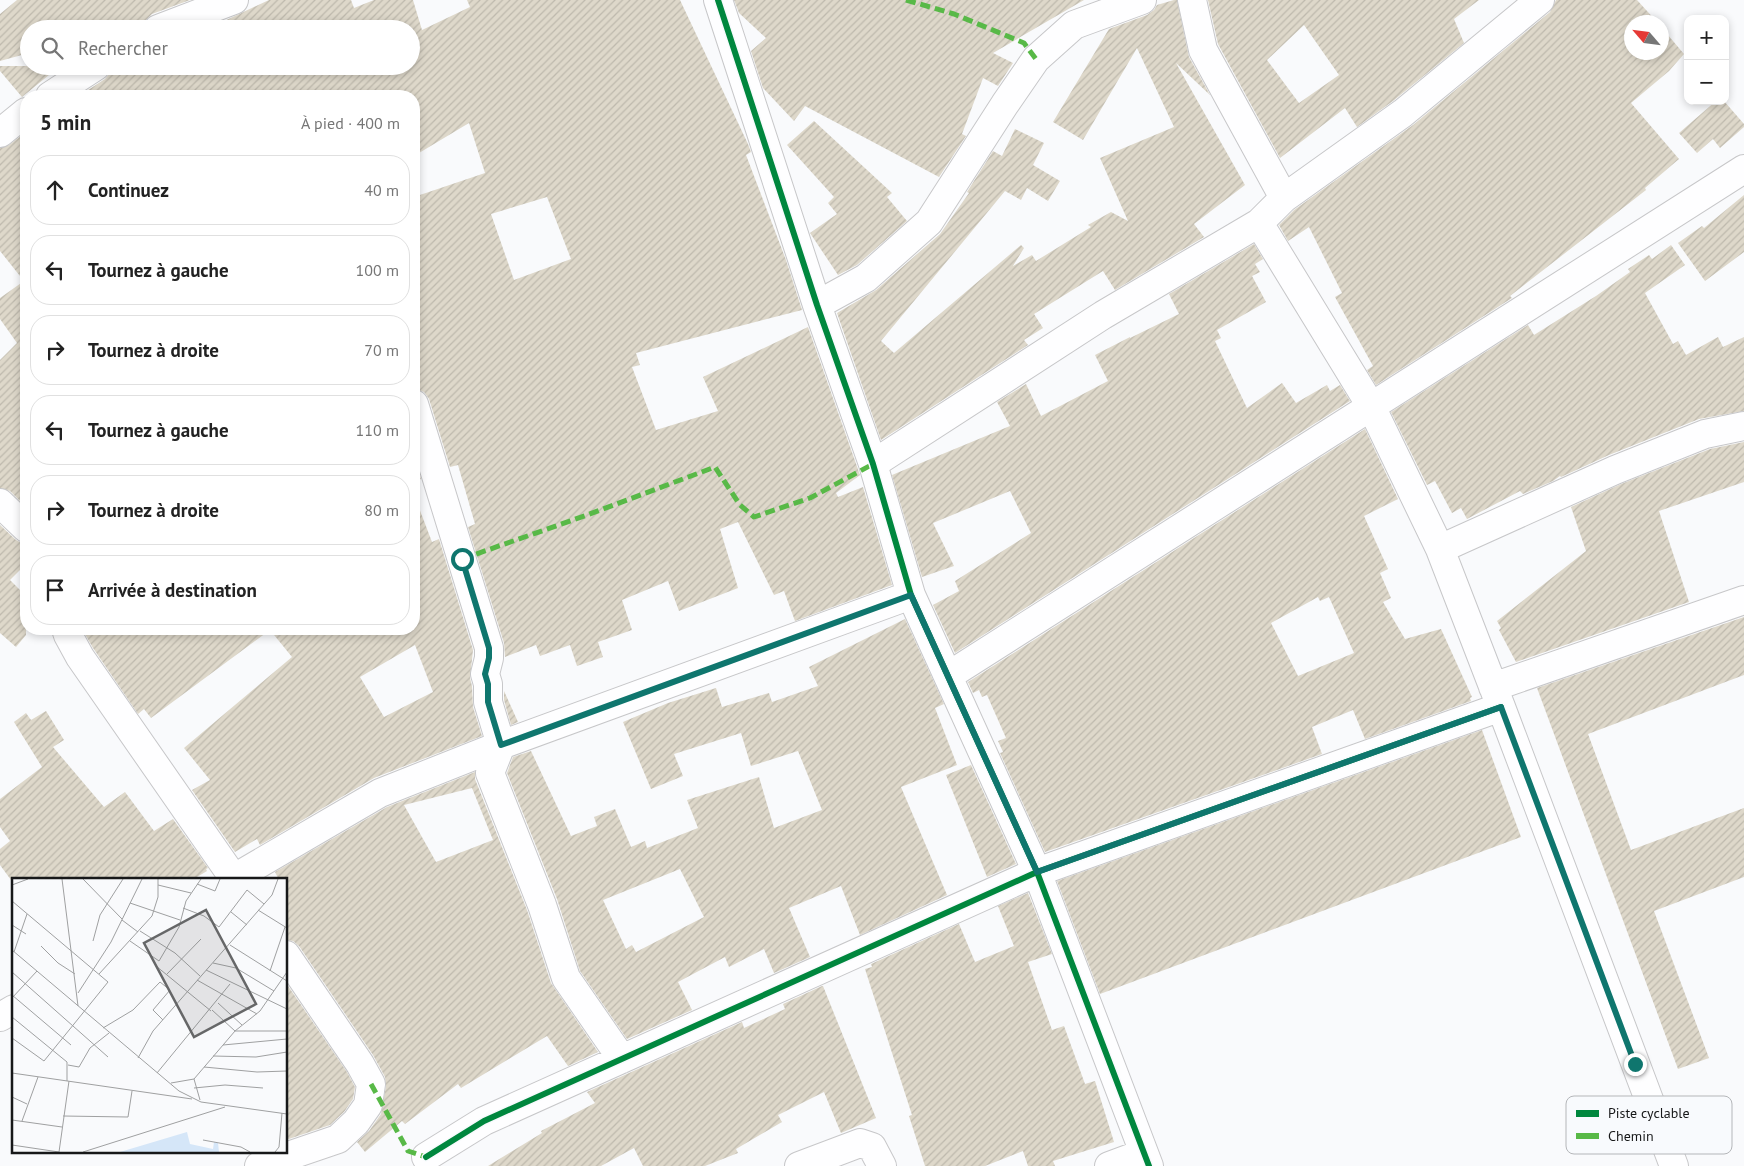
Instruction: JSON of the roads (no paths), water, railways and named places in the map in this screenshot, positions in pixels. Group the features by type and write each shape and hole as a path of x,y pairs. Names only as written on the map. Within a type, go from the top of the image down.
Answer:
{"street":[{"path":"182,20 234,0"},
{"path":"718,0 817,305 874,464 911,595 1037,872 1147,1160 1109,1166"},
{"path":"817,305 866,278 929,222 1036,59 1074,26 1142,0"},
{"path":"1192,0 1203,50 1284,198"},
{"path":"874,464 1102,315 1259,223 1284,198 1403,113 1540,0"},
{"path":"59,90 82,75"},
{"path":"0,133 20,117"},
{"path":"948,676 1744,169"},
{"path":"1259,223 1371,406 1440,549 1648,1096"},
{"path":"420,423 487,638 489,658 485,674 488,684 488,702 501,745 490,773 539,896 566,978 622,1059"},
{"path":"1440,549 1615,470 1705,434 1744,426"},
{"path":"0,504 20,522"},
{"path":"235,878 380,792 501,745 911,595"},
{"path":"426,1157 484,1121 1037,872 1497,697 1744,600"},
{"path":"69,635 80,657 232,878"},
{"path":"259,1166 338,1139 356,1122 368,1105 371,1084 360,1064 288,958"},
{"path":"0,1017 12,1010"},
{"path":"799,1166 860,1142 872,1147 882,1166"},
{"path":"1669,1154 1674,1166"}]}
